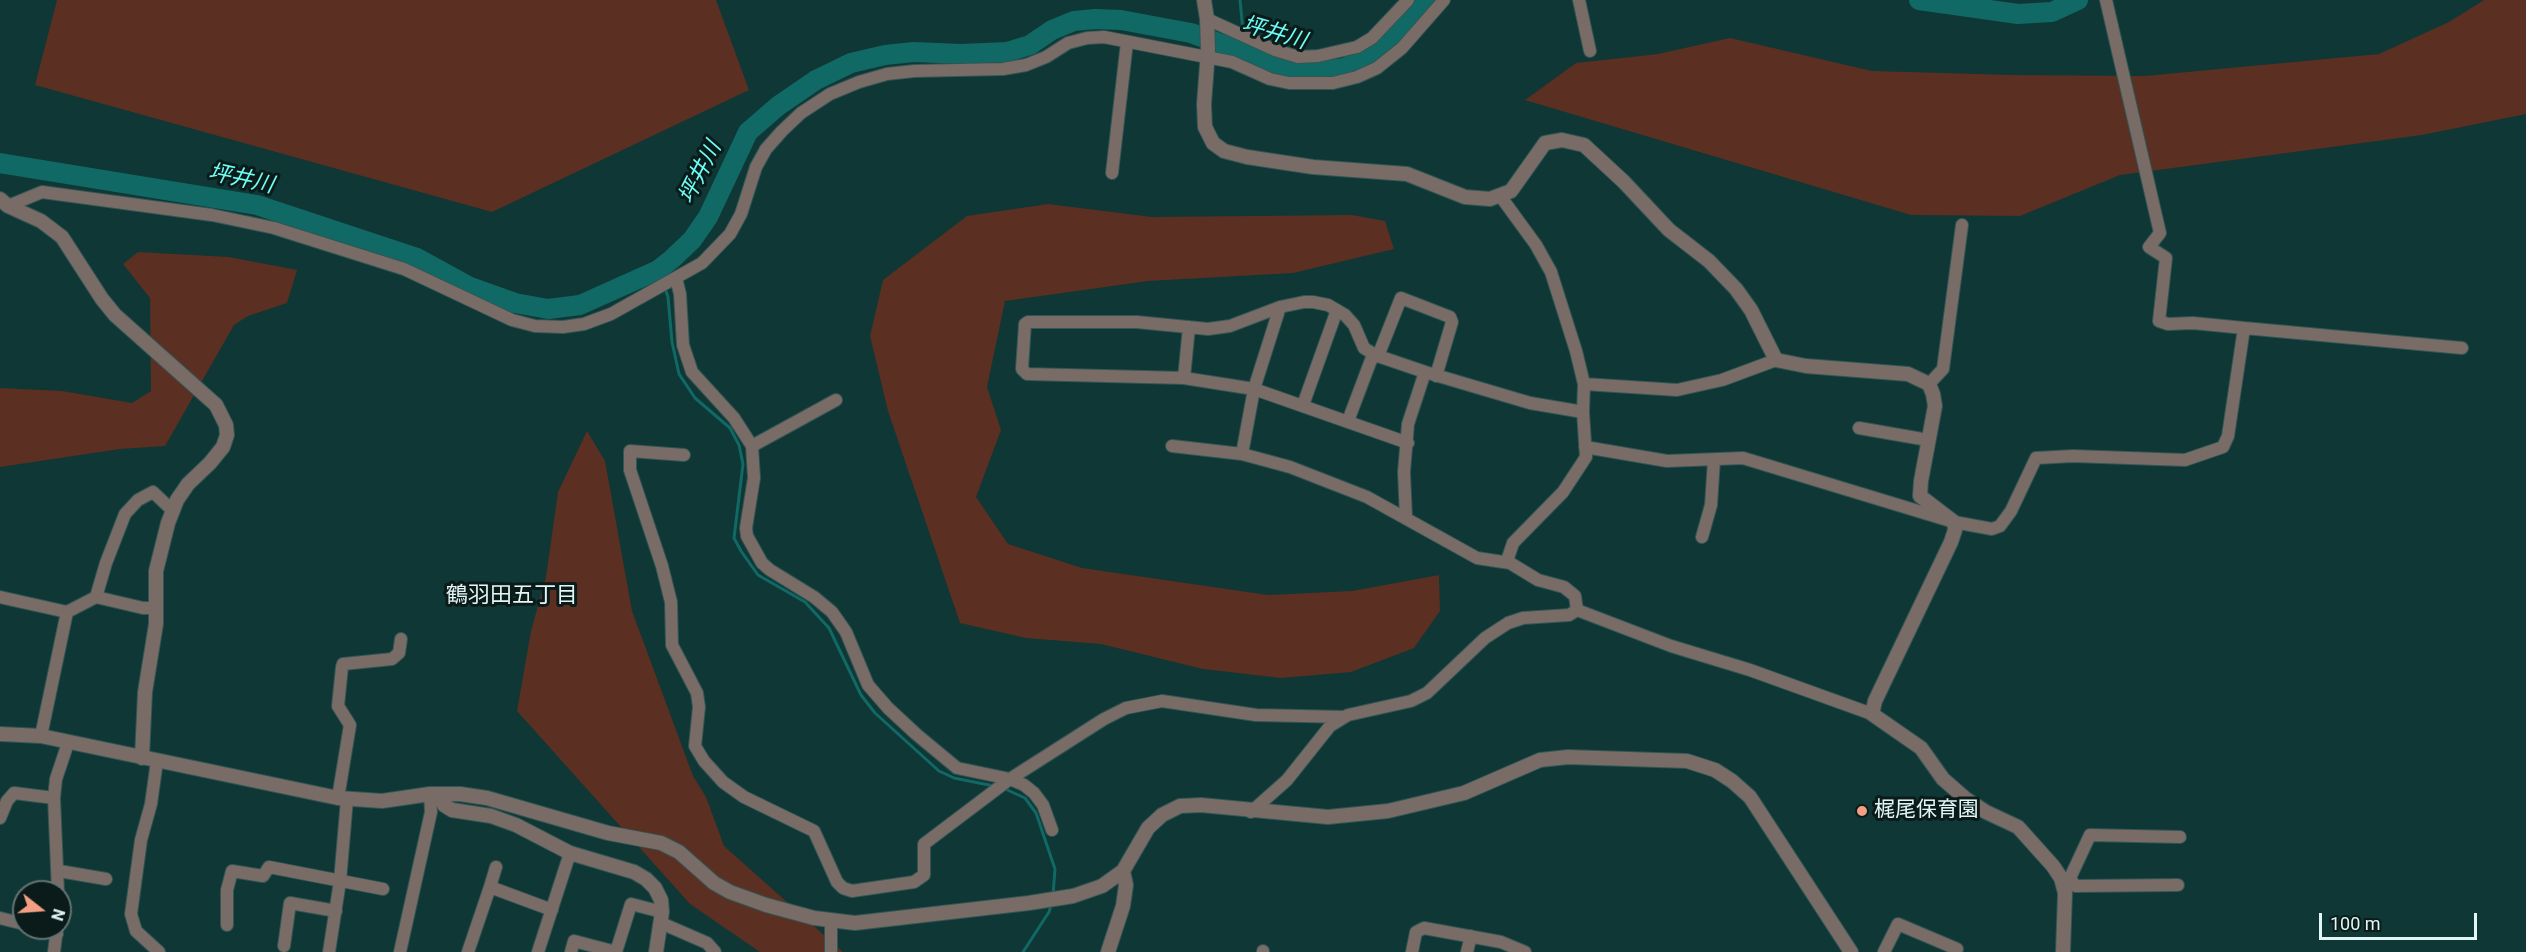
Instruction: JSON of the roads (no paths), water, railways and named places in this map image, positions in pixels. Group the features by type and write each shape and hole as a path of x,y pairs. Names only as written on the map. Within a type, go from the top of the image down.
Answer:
{"street":[{"path":"1204,0 1208,22 1205,128 1214,143 1224,151 1313,168 1407,174 1465,197 1490,200 1511,191 1545,143 1562,140 1584,145 1624,182 1669,230 1709,261 1736,289 1750,310 1776,360"},
{"path":"1208,22 1275,50 1298,57 1318,56 1357,47 1372,38 1408,0"},
{"path":"4,203 42,192 212,215 274,228 404,269 512,320 535,326 563,327 584,324 611,314 702,263 730,234 741,214 756,167 766,149 801,114 830,94 887,74 942,69 1003,69 1026,65 1046,57 1068,43 1104,37 1208,54 1270,79 1289,83 1333,83 1357,78 1377,68 1402,48 1444,0"},
{"path":"1579,0 1590,51"},
{"path":"2106,0 2160,232 2149,247 2166,258 2159,321 2168,324 2193,323 2462,348"},
{"path":"1112,173 1127,42"},
{"path":"1501,197 1536,245 1551,273 1584,384 1586,457 1563,492 1513,543 1508,558 1510,562"},
{"path":"4,203 41,221 62,237 115,315 216,405 222,416 227,435 223,447 188,484 177,500 156,571 156,624 146,692 142,758"},
{"path":"1929,384 1943,369 1962,225"},
{"path":"673,280 680,294 683,345 692,372 734,418 752,446 754,478 747,519 747,536 762,562 770,570 814,597 832,612 846,632 862,674 878,698 947,762 970,772 1008,781 1034,793 1043,805 1052,831"},
{"path":"1348,421 1371,360 1380,351 1399,300 1404,298 1450,317 1452,322 1408,424 1404,472 1406,517"},
{"path":"1408,443 1254,389 1184,378 1027,374 1022,369 1025,324 1029,322 1137,322 1208,329 1230,326 1280,307 1313,302 1328,305 1345,315 1354,325 1364,348 1375,355 1430,374 1530,403 1583,412"},
{"path":"1242,454 1254,389 1280,307"},
{"path":"1303,405 1337,310"},
{"path":"1184,378 1189,327"},
{"path":"1584,447 1667,460 1743,459 1754,461 1954,522 1992,529 2000,526 2011,512 2036,458 2073,456 2186,460 2223,447 2228,436 2244,328"},
{"path":"1584,384 1677,390 1722,380 1776,360 1806,366 1908,374 1929,384 1934,394 1935,406 1920,496 1954,522"},
{"path":"752,446 836,400"},
{"path":"1859,428 1928,440"},
{"path":"1172,446 1242,454 1290,467 1367,496 1477,558 1510,562 1538,580 1572,592 1576,599 1577,610"},
{"path":"684,454 630,451 630,470 671,602 672,645 697,693 699,706 695,746 704,761 723,782 744,797 814,831 837,882 843,888 852,891 914,882 924,875 924,844 1008,781 1104,719 1126,708 1162,701 1256,715 1345,717 1411,700 1427,693 1485,638 1508,623 1523,618 1569,615 1577,610"},
{"path":"1702,537 1712,505 1714,460"},
{"path":"96,597 125,514 138,500 153,492 172,512"},
{"path":"1872,714 1875,701 1951,542 1954,522"},
{"path":"0,597 22,600 67,612 96,597 143,608 155,608"},
{"path":"1577,610 1660,643 1750,670 1872,714 1921,748 1943,779 1966,799 1986,812 2012,823 2024,832 2072,885 2178,885"},
{"path":"40,736 67,612"},
{"path":"329,952 340,881 343,798 350,725 338,706 342,667 344,664 392,659 399,653 401,639"},
{"path":"1251,812 1287,780 1330,726 1345,717"},
{"path":"0,734 40,736 343,798 382,801 434,794 460,794 487,798 608,834 661,843 679,852 714,883 730,892 766,905 831,922 855,923 1073,896 1102,886 1123,871 1148,828 1162,814 1180,806 1201,805 1251,812 1328,817 1388,811 1464,793 1540,760 1568,757 1687,761 1702,765 1732,781 1750,797 1851,952"},
{"path":"58,880 54,798 56,779 68,743"},
{"path":"157,761 151,804 141,840 131,915 136,931 159,952"},
{"path":"0,818 14,793 54,798"},
{"path":"434,794 452,810 490,816 516,825 570,853 634,872 646,879 655,888 661,900 656,952"},
{"path":"400,952 434,794"},
{"path":"2063,952 2065,878 2090,835 2180,837"},
{"path":"538,952 570,853"},
{"path":"226,925 227,890 232,870 263,876 269,867 383,889"},
{"path":"468,952 496,867"},
{"path":"58,871 106,879"},
{"path":"1108,952 1123,906 1126,885 1123,871"},
{"path":"490,887 552,910"},
{"path":"284,946 290,903 336,911"},
{"path":"572,952 574,941 616,952 631,904 661,917 708,943 715,952"},
{"path":"831,922 831,952"},
{"path":"1884,952 1898,924 1957,949"},
{"path":"1412,952 1416,932 1424,928 1501,942 1524,952"},
{"path":"1467,952 1471,936"}],"waterway":[{"path":"1240,0 1243,31"},
{"name":"坪井川","path":"0,163 257,205 417,258 470,287 515,303 548,309 580,305 658,270 672,259 692,240 708,217 748,132 778,106 816,80 851,63 885,55 914,52 961,54 1007,52 1030,45 1052,30 1074,21 1095,19 1121,20 1191,33 1282,66 1306,71 1322,71 1345,68 1381,48 1401,30 1426,0"},
{"name":"坪井川","path":"1919,0 2018,14 2052,12 2078,0"},
{"path":"1243,41 1244,51"},
{"path":"658,270 663,282"},
{"path":"665,288 679,374 695,398 730,428 739,445 743,464 734,538 741,551 758,575 805,602 829,628 861,695 875,713 939,771 954,778 994,786"},
{"path":"1003,788 1025,798 1036,813 1055,869 1053,895"},
{"path":"1023,952 1049,912 1051,905"}],"place":[{"name":"梶尾保育園","path":"1862,811"}],"district":[{"name":"鶴羽田五丁目","path":"512,596"}]}
